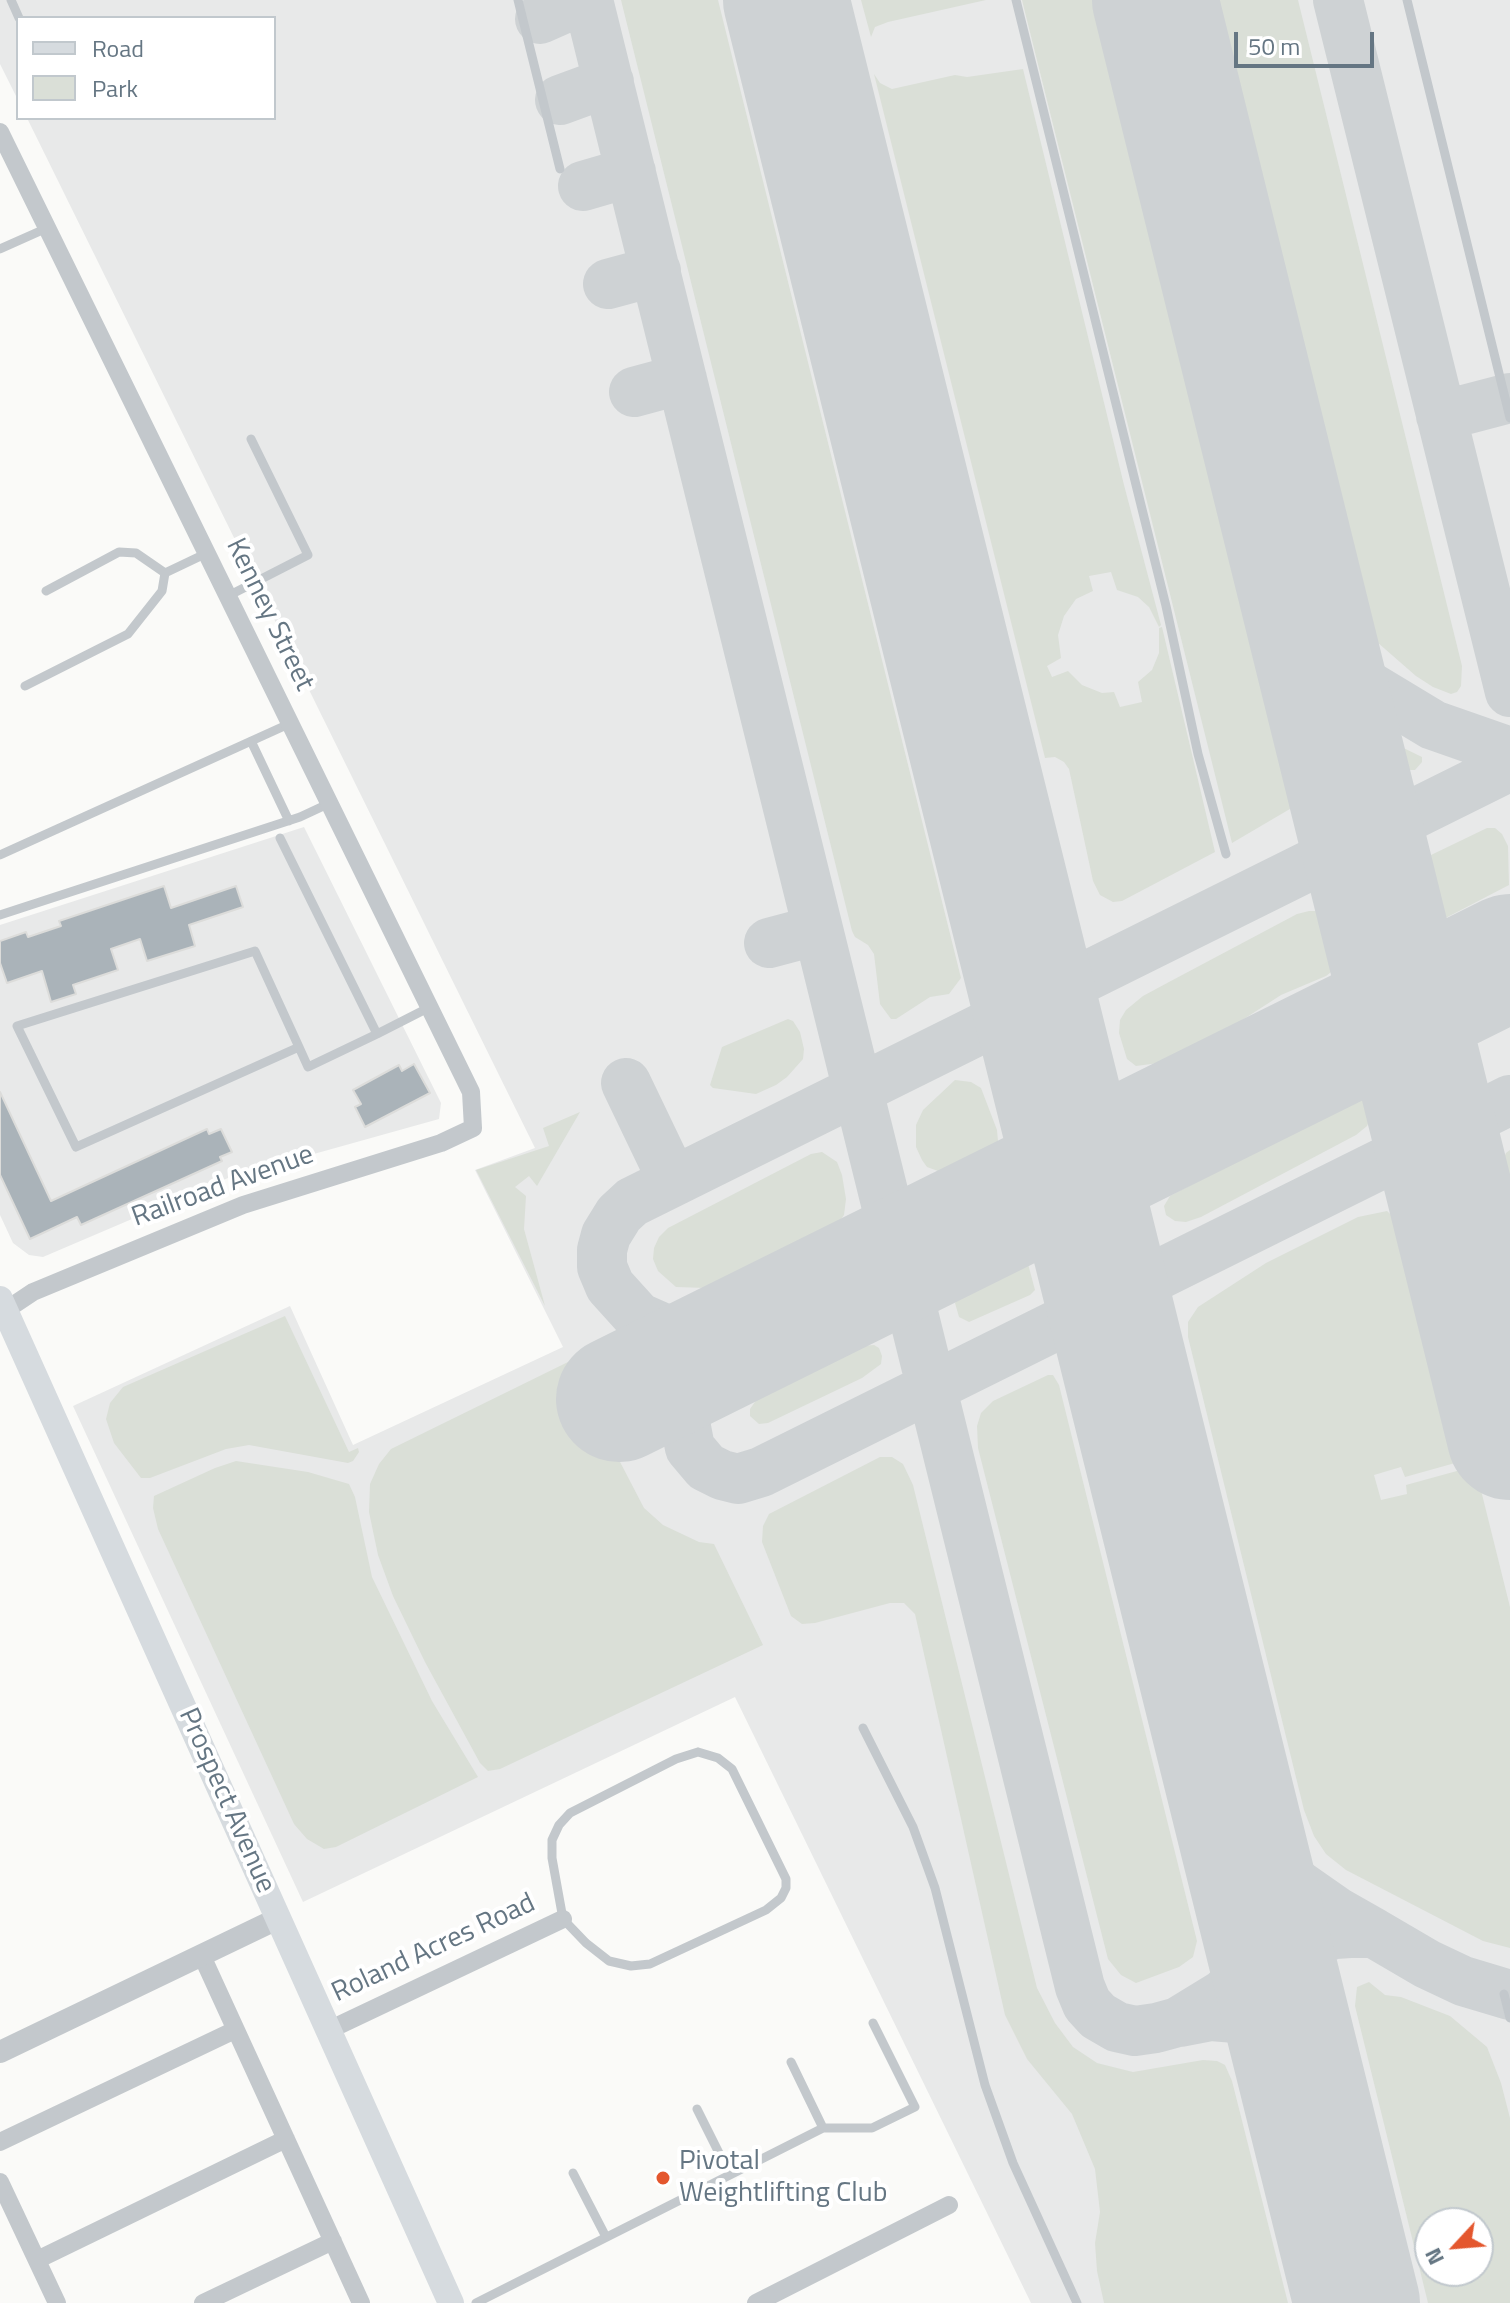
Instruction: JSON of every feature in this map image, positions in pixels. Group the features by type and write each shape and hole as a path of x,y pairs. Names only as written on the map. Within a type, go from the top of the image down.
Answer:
{"main road":[{"name":"Prospect Avenue","path":"2,1308 451,2303"}],"street":[{"name":"Kenney Street","path":"0,132 471,1092 473,1128"},
{"name":"Railroad Avenue","path":"2,1308 33,1292 243,1205 441,1143 473,1128"},
{"path":"0,2052 279,1918"},
{"name":"Roland Acres Road","path":"329,2030 563,1919"},
{"path":"202,1956 361,2303"},
{"path":"0,2142 235,2030"},
{"path":"37,2260 286,2139"},
{"path":"0,2182 57,2303"},
{"path":"756,2303 949,2205"},
{"path":"203,2303 333,2241"}],"lane":[{"path":"518,0 560,169"},
{"path":"1016,0 1163,591 1202,768 1226,854"},
{"path":"1407,0 1510,418"},
{"path":"0,249 47,228"},
{"path":"228,596 308,555 251,439"},
{"path":"46,591 119,552 136,553 165,573"},
{"path":"165,573 207,553"},
{"path":"25,686 128,634 162,591 165,573"},
{"path":"0,855 291,723"},
{"path":"251,741 289,821"},
{"path":"0,915 289,821 330,803"},
{"path":"280,838 377,1034"},
{"path":"299,1047 76,1147 17,1026 255,951 299,1047 308,1067 430,1007"},
{"path":"863,1728 913,1827 935,1888 985,2085 1013,2163 1077,2303"},
{"path":"698,1752 718,1758 732,1769 786,1879 781,1898 766,1910 650,1964 631,1966 609,1961 563,1919 552,1858 552,1840 559,1825 570,1813 676,1759 698,1752"},
{"path":"1504,1994 1510,2018"},
{"path":"476,2303 823,2128 872,2128 915,2107 873,2023"},
{"path":"791,2062 823,2128"},
{"path":"697,2109 730,2175"},
{"path":"573,2173 606,2237"}],"shaded area":[{"path":"0,0 1510,0 1510,2303 1031,2303 735,1697 303,1902 73,1406 290,1306 353,1445 563,1347 475,1170 535,1148 28,120 276,120 276,16 16,16 16,96 0,64"},
{"path":"304,827 441,1103 439,1119 228,1178 43,1257 29,1255 13,1243 0,1215 0,925"}],"green space":[{"path":"621,0 718,0 961,978 949,994 930,997 896,1019 891,1019 880,1004 874,954 852,931"},
{"path":"861,0 986,0 888,22 875,27 871,37"},
{"path":"1022,0 1112,0 1300,777 1295,806 1232,843"},
{"path":"1197,0 1298,0 1462,666 1461,686 1457,692 1451,694 1433,687 1377,642 1346,586"},
{"path":"1023,69 1161,625 1159,627 1149,607 1138,597 1117,590 1111,572 1089,576 1093,591 1076,599 1064,616 1058,635 1061,658 1047,666 1052,677 1068,671 1082,685 1102,693 1114,692 1120,707 1142,702 1138,682 1152,670 1159,653 1159,628 1162,627 1215,852 1122,901 1113,902 1100,895 1093,881 1069,769 1055,757 1045,758 874,74 880,83 892,89 955,75 967,77"},
{"path":"1385,739 1422,757 1422,762 1415,770 1408,770 1397,763 1382,744 1381,740"},
{"path":"1487,828 1495,828 1502,834 1508,846 1509,885 1436,923 1429,919 1420,882 1425,862 1431,855"},
{"path":"1322,911 1331,918 1343,953 1341,964 1326,976 1281,995 1233,1026 1159,1063 1136,1066 1127,1059 1119,1033 1120,1020 1126,1010 1143,996 1297,914"},
{"path":"788,1019 800,1032 804,1049 803,1059 787,1077 756,1094 710,1085 722,1047"},
{"path":"955,1080 971,1082 981,1088 997,1130 998,1141 957,1166 938,1171 927,1167 922,1160 916,1147 916,1125 923,1110"},
{"path":"1364,1094 1374,1095 1377,1106 1367,1126 1356,1135 1201,1217 1186,1222 1175,1221 1166,1215 1164,1206 1170,1196"},
{"path":"580,1112 537,1186 529,1176 515,1187 526,1196 524,1229 545,1306 476,1170 549,1146 543,1128"},
{"path":"1510,1150 1510,1252 1496,1192 1498,1169"},
{"path":"822,1152 837,1162 842,1175 846,1199 844,1215 838,1223 706,1288 676,1287 658,1271 653,1259 654,1248 668,1228 811,1154"},
{"path":"1387,1211 1408,1231 1432,1290 1473,1458 1405,1477 1401,1467 1374,1475 1381,1500 1407,1494 1406,1485 1475,1466 1510,1607 1510,1948 1483,1941 1346,1870 1326,1854 1314,1836 1304,1810 1188,1337 1188,1322 1198,1307 1266,1263 1358,1217"},
{"path":"1027,1260 1035,1290 1030,1295 969,1322 959,1317 955,1303 962,1294"},
{"path":"285,1316 349,1452 358,1448 353,1461 348,1463 249,1445 226,1449 150,1478 141,1478 114,1443 106,1419 110,1403 123,1387"},
{"path":"874,1345 882,1356 881,1364 862,1378 768,1423 759,1424 750,1416 750,1409 757,1399 861,1346"},
{"path":"568,1362 644,1508 663,1525 699,1542 714,1544 763,1645 500,1769 488,1771 480,1763 425,1662 393,1596 378,1555 369,1512 370,1484 379,1464 391,1449"},
{"path":"1053,1375 1059,1385 1197,1941 1193,1957 1179,1967 1136,1983 1121,1975 1108,1959 978,1448 977,1426 981,1413 993,1401"},
{"path":"880,1457 892,1457 903,1464 913,1485 1037,1988 1055,2023 1073,2047 1097,2063 1133,2072 1203,2060 1225,2065 1232,2081 1288,2303 1104,2303 1095,2243 1100,2212 1095,2169 1072,2114 1027,2059 1005,2015 915,1614 904,1603 890,1603 802,1624 791,1616 762,1542 763,1526 769,1514"},
{"path":"236,1461 308,1472 349,1484 355,1497 372,1577 432,1701 478,1777 336,1847 324,1849 307,1839 294,1824 158,1529 153,1508 154,1496"},
{"path":"1369,1982 1385,1995 1401,1997 1450,2016 1487,2047 1510,2118 1510,2303 1428,2303 1424,2287 1494,2287 1494,2207 1414,2207 1414,2246 1355,2006 1357,1987"}],"building":[{"path":"164,886 171,908 236,886 243,907 189,925 195,946 147,961 140,939 111,949 118,970 73,985 76,994 51,1002 42,971 7,983 0,963 0,941 26,932 28,937 61,926 59,921"},
{"path":"414,1064 430,1093 365,1127 355,1107 361,1104 353,1090 399,1065 402,1071"},
{"path":"0,1092 51,1201 207,1129 209,1134 221,1129 232,1152 220,1157 222,1161 81,1225 77,1217 30,1239 0,1175"}],"taxiway":[{"path":"540,19 583,0"},
{"path":"588,0 1080,1987 1087,2004 1098,2016 1117,2027 1135,2031 1156,2028 1178,2022 1312,1940 1350,1933 1374,1933 1463,1981 1510,1995"},
{"path":"1338,0 1510,692"},
{"path":"560,100 609,82"},
{"path":"583,186 631,172"},
{"path":"608,284 656,271"},
{"path":"634,392 682,379"},
{"path":"1441,416 1510,398"},
{"path":"1317,655 1433,725 1510,752"},
{"path":"746,1336 698,1337 672,1332 638,1317 610,1286 602,1267 606,1235 619,1214 632,1202 1510,766"},
{"path":"769,943 818,930"},
{"path":"626,1083 673,1181"},
{"path":"746,1336 718,1359 694,1390 684,1417 690,1448 706,1467 738,1479 761,1472 1510,1100"},
{"path":"1442,1146 1495,1358 1510,1383"},
{"path":"1196,1636 1239,1811 1251,1839 1294,1882 1374,1933"},
{"path":"1225,1993 1239,1979 1249,1962 1256,1932 1255,1906 1235,1825"},
{"path":"1305,2075 1291,2016 1291,1993 1300,1963 1321,1938"},
{"path":"1180,2022 1211,2016 1236,2018 1271,2037 1290,2055 1336,2233"}],"runway":[{"path":"786,0 1357,2303"},
{"path":"1155,0 1510,1437"},
{"path":"619,1399 1510,957"}],"place":[{"name":"Pivotal Weightlifting Club","path":"663,2178"}]}
